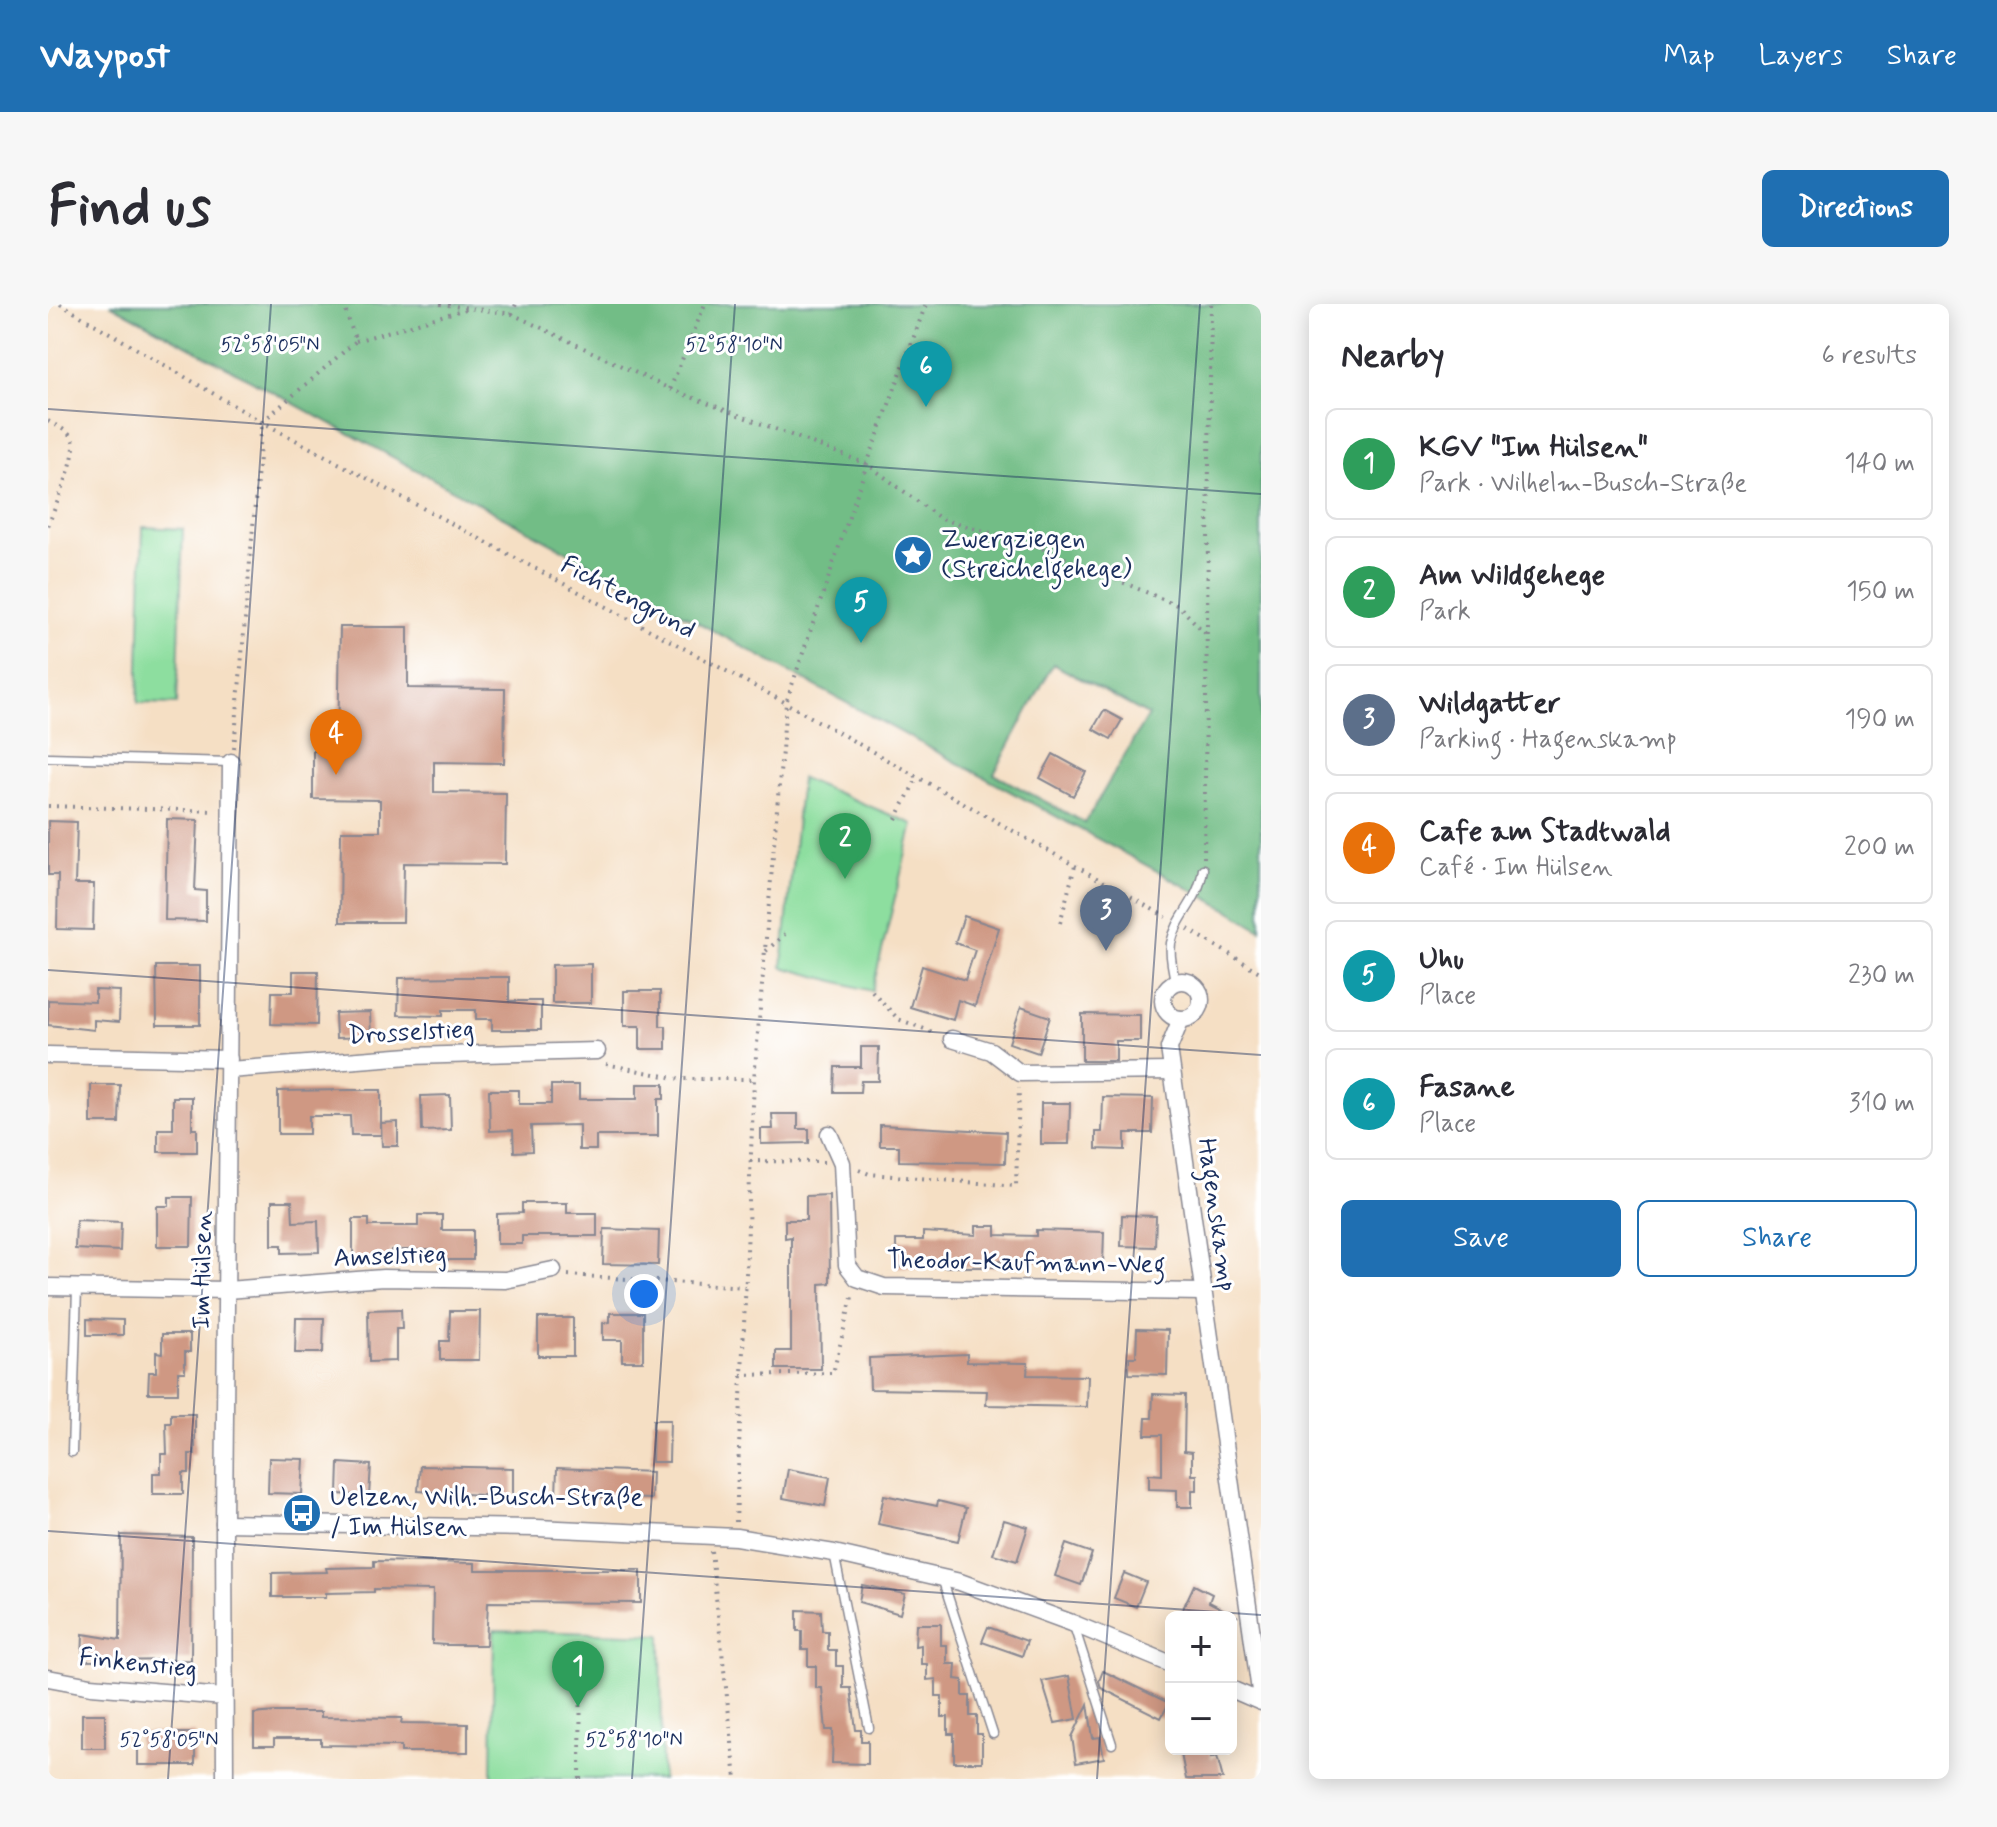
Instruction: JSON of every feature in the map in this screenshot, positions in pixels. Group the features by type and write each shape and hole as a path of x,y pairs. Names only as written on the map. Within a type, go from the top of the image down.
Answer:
{"street":[{"name":"Im Hülsen","path":"225,1779 224,1523 233,811 231,762"},
{"path":"1175,981 1188,981 1200,994 1197,1012 1181,1019 1169,1014 1162,1003 1164,990 1175,981"},
{"name":"Hagenskamp","path":"1181,1019 1169,1048 1261,1700"},
{"path":"952,1039 991,1051 1020,1073 1172,1071"},
{"name":"Drosselstieg","path":"48,1055 229,1064 597,1051"},
{"name":"Theodor-Kaufmann-Weg","path":"829,1134 842,1163 847,1265 857,1278 884,1287 1202,1292"},
{"name":"Amselstieg","path":"48,1287 227,1290 383,1278 505,1280 553,1270"},
{"path":"224,1523 709,1533 834,1553 942,1578 1072,1623 1165,1662"},
{"name":"Finkenstieg","path":"48,1678 91,1686 224,1697"},
{"path":"1237,1691 1261,1700"}],"lane":[{"path":"48,757 231,762"},
{"path":"1175,981 1170,946 1178,924 1200,892 1203,869"},
{"path":"72,1452 77,1288"},
{"path":"834,1553 869,1728"},
{"path":"942,1578 993,1734"},
{"path":"1072,1623 1112,1744"}],"path":[{"name":"Fichtengrund","path":"60,304 262,422 786,703 1261,973"},
{"path":"343,304 356,341"},
{"path":"440,304 512,314 670,389 867,464 941,519 1034,545 1179,606 1206,634"},
{"path":"512,314 516,304"},
{"path":"670,389 705,304"},
{"path":"736,1537 754,1079 786,703 867,464 926,304"},
{"path":"1203,869 1211,304"},
{"path":"231,762 262,422 356,341 473,307"},
{"path":"48,421 64,430 74,441 74,457 48,526"},
{"path":"896,819 917,778"},
{"path":"48,806 233,811"},
{"path":"1060,923 1075,866"},
{"path":"764,953 785,934"},
{"path":"872,991 898,1019 952,1039"},
{"path":"597,1051 608,1066 679,1079 754,1079"},
{"path":"750,1161 842,1163 869,1174 1016,1186 1020,1073"},
{"path":"553,1270 577,1278 745,1287"},
{"path":"741,1375 833,1373 857,1278"},
{"path":"709,1533 736,1779"},
{"path":"580,1779 581,1652"}],"green space":[{"path":"110,304 1261,304 1261,930","holes":["1053,664 1148,715 1085,823 994,774"]},
{"path":"143,527 183,529 177,704 138,703"},
{"path":"801,778 913,824 872,991 782,967"},
{"path":"494,1630 661,1635 662,1779 492,1779"}],"building":[{"path":"340,627 408,627 408,688 505,689 504,763 434,762 434,792 506,793 505,864 404,863 403,922 340,922 341,831 380,831 380,800 313,799 313,751 338,751"},
{"path":"1104,710 1122,720 1111,739 1093,729"},
{"path":"1053,754 1086,772 1073,796 1040,778"},
{"path":"167,819 198,820 195,890 206,891 206,921 165,920"},
{"path":"48,821 77,822 75,884 94,884 93,930 57,929 58,875 48,875"},
{"path":"964,916 999,928 975,1006 958,1000 953,1020 910,1007 922,966 965,980 975,950 955,943"},
{"path":"591,964 591,1003 552,1003 552,965"},
{"path":"156,966 200,966 200,1025 157,1025"},
{"path":"293,971 318,971 317,1025 271,1024 272,992 293,992"},
{"path":"509,977 509,1001 541,1001 541,1030 492,1030 492,1019 476,1019 476,1010 443,1010 443,1016 398,1015 399,978"},
{"path":"95,990 120,991 119,1022 94,1020 94,1030 48,1025 48,1000 95,1002"},
{"path":"624,991 660,991 660,1026 666,1026 666,1049 640,1049 640,1026 624,1026"},
{"path":"1021,1007 1050,1017 1038,1053 1009,1043"},
{"path":"370,1012 371,1037 336,1038 335,1013"},
{"path":"1082,1014 1140,1015 1140,1041 1116,1041 1116,1061 1082,1061"},
{"path":"861,1047 879,1047 878,1081 861,1081 860,1092 834,1092 835,1067 861,1067"},
{"path":"637,1084 664,1084 664,1099 658,1099 658,1136 596,1136 596,1150 579,1150 579,1125 531,1126 532,1151 514,1152 513,1130 490,1131 489,1090 519,1090 519,1104 551,1104 551,1085 579,1085 579,1099 637,1099"},
{"path":"91,1085 120,1085 119,1123 91,1123"},
{"path":"381,1090 381,1135 351,1135 350,1116 309,1116 309,1134 278,1134 278,1091"},
{"path":"450,1095 451,1130 422,1131 421,1096"},
{"path":"173,1097 192,1097 192,1129 197,1129 197,1152 158,1152 158,1129 173,1129"},
{"path":"1103,1097 1153,1098 1152,1133 1125,1133 1125,1150 1096,1149 1096,1132 1102,1132"},
{"path":"1041,1103 1070,1103 1069,1144 1041,1144"},
{"path":"772,1114 798,1114 798,1129 809,1129 809,1143 761,1144 761,1129 773,1129"},
{"path":"398,1122 398,1146 382,1146 381,1123"},
{"path":"880,1125 1006,1132 1005,1163 899,1161 899,1146 880,1146"},
{"path":"829,1195 830,1283 820,1284 821,1369 776,1369 776,1351 791,1351 791,1237 785,1238 785,1220 806,1220 806,1196"},
{"path":"169,1197 192,1197 191,1246 157,1246 157,1206 169,1206"},
{"path":"272,1201 292,1201 293,1222 318,1221 319,1252 282,1253 282,1245 272,1245"},
{"path":"522,1203 567,1203 567,1213 597,1213 597,1236 522,1236 522,1244 497,1244 497,1214 522,1213"},
{"path":"418,1215 442,1215 442,1230 473,1230 473,1260 435,1260 434,1250 391,1250 391,1259 353,1259 353,1219 369,1219 369,1226 418,1226"},
{"path":"1122,1215 1156,1216 1155,1247 1121,1246"},
{"path":"76,1220 121,1222 120,1251 75,1249"},
{"path":"976,1226 996,1226 996,1235 1036,1236 1036,1230 1104,1232 1103,1264 996,1261 996,1267 896,1267 896,1240 923,1240 923,1232 976,1235"},
{"path":"604,1229 659,1231 658,1265 603,1264"},
{"path":"401,1309 402,1329 396,1329 396,1361 369,1362 368,1310"},
{"path":"450,1311 480,1311 479,1360 440,1360 440,1341 449,1341"},
{"path":"610,1313 643,1313 643,1361 622,1361 622,1340 603,1340 603,1323 610,1322"},
{"path":"296,1318 324,1318 323,1353 295,1353"},
{"path":"538,1318 573,1318 573,1356 538,1356"},
{"path":"87,1319 123,1320 123,1335 87,1335"},
{"path":"1137,1329 1168,1330 1167,1375 1129,1374 1129,1357 1136,1357"},
{"path":"162,1334 190,1334 190,1352 185,1352 185,1372 178,1372 178,1393 148,1393 149,1372 156,1372 156,1352 162,1353"},
{"path":"967,1354 967,1362 1028,1363 1027,1375 1088,1376 1087,1407 986,1405 987,1391 870,1389 869,1358"},
{"path":"1153,1394 1185,1395 1184,1451 1192,1452 1192,1475 1197,1475 1197,1490 1192,1490 1192,1507 1177,1507 1177,1490 1149,1489 1149,1474 1162,1475 1162,1435 1145,1435 1146,1418 1152,1418"},
{"path":"171,1414 195,1414 195,1454 189,1454 189,1473 183,1473 183,1494 153,1494 153,1473 161,1473 161,1454 167,1454 166,1423 171,1423"},
{"path":"653,1420 670,1420 669,1462 652,1462"},
{"path":"269,1458 304,1459 302,1494 268,1493"},
{"path":"339,1463 371,1465 369,1496 338,1494"},
{"path":"420,1466 513,1468 513,1497 418,1491"},
{"path":"557,1468 652,1472 651,1499 556,1496"},
{"path":"788,1469 830,1477 825,1506 783,1498"},
{"path":"884,1495 937,1506 938,1501 966,1508 958,1541 878,1524"},
{"path":"1004,1520 1028,1527 1017,1561 993,1554"},
{"path":"121,1535 192,1537 191,1660 82,1661 83,1634 120,1640"},
{"path":"1066,1544 1092,1553 1081,1585 1055,1576"},
{"path":"374,1561 475,1563 475,1570 641,1570 641,1603 488,1602 486,1645 447,1645 432,1644 433,1590 374,1589 374,1592 326,1593 326,1597 272,1597 272,1573 374,1567"},
{"path":"1124,1573 1146,1582 1136,1607 1114,1598"},
{"path":"862,1585 905,1594 900,1614 859,1602"},
{"path":"1194,1585 1212,1594 1209,1602 1226,1611 1182,1611"},
{"path":"797,1610 821,1611 822,1631 828,1631 828,1650 836,1650 836,1666 843,1666 843,1688 851,1688 856,1730 861,1730 861,1741 868,1741 868,1764 832,1763 833,1730 826,1730 822,1688 816,1688 816,1666 808,1666 808,1650 802,1650 802,1631 797,1631"},
{"path":"916,1624 941,1624 941,1645 947,1645 947,1664 956,1664 955,1679 963,1680 963,1696 970,1696 970,1716 977,1716 977,1734 982,1734 982,1762 954,1762 954,1734 948,1734 948,1717 942,1717 942,1696 936,1696 936,1679 927,1680 927,1664 921,1664 921,1645 915,1646"},
{"path":"988,1627 1027,1641 1022,1656 982,1642"},
{"path":"1103,1671 1165,1701 1165,1710 1161,1718 1101,1688 1099,1681"},
{"path":"1069,1676 1077,1719 1055,1723 1042,1681"},
{"path":"1088,1704 1093,1738 1100,1737 1104,1758 1076,1763 1072,1737"},
{"path":"321,1712 321,1717 402,1718 401,1723 468,1724 468,1752 401,1752 401,1746 321,1745 321,1739 274,1739 274,1746 254,1746 254,1714"},
{"path":"82,1714 105,1714 105,1748 82,1748"},
{"path":"138,1733 195,1733 195,1765 138,1765"},
{"path":"1181,1755 1217,1756 1223,1779 1186,1779"}],"place":[{"name":"Fasane","path":"926,407"},
{"name":"Zwergziegen (Streichelgehege)","path":"913,555"},
{"name":"Uhu","path":"861,643"},
{"name":"Cafe am Stadtwald","path":"336,775"},
{"name":"Am Wildgehege","path":"845,879"},
{"name":"Wildgatter","path":"1106,951"},
{"name":"Uelzen, Wilh.-Busch-Straße / Im Hülsen","path":"302,1513"},
{"name":"KGV \"Im Hülsen\"","path":"578,1707"}]}
